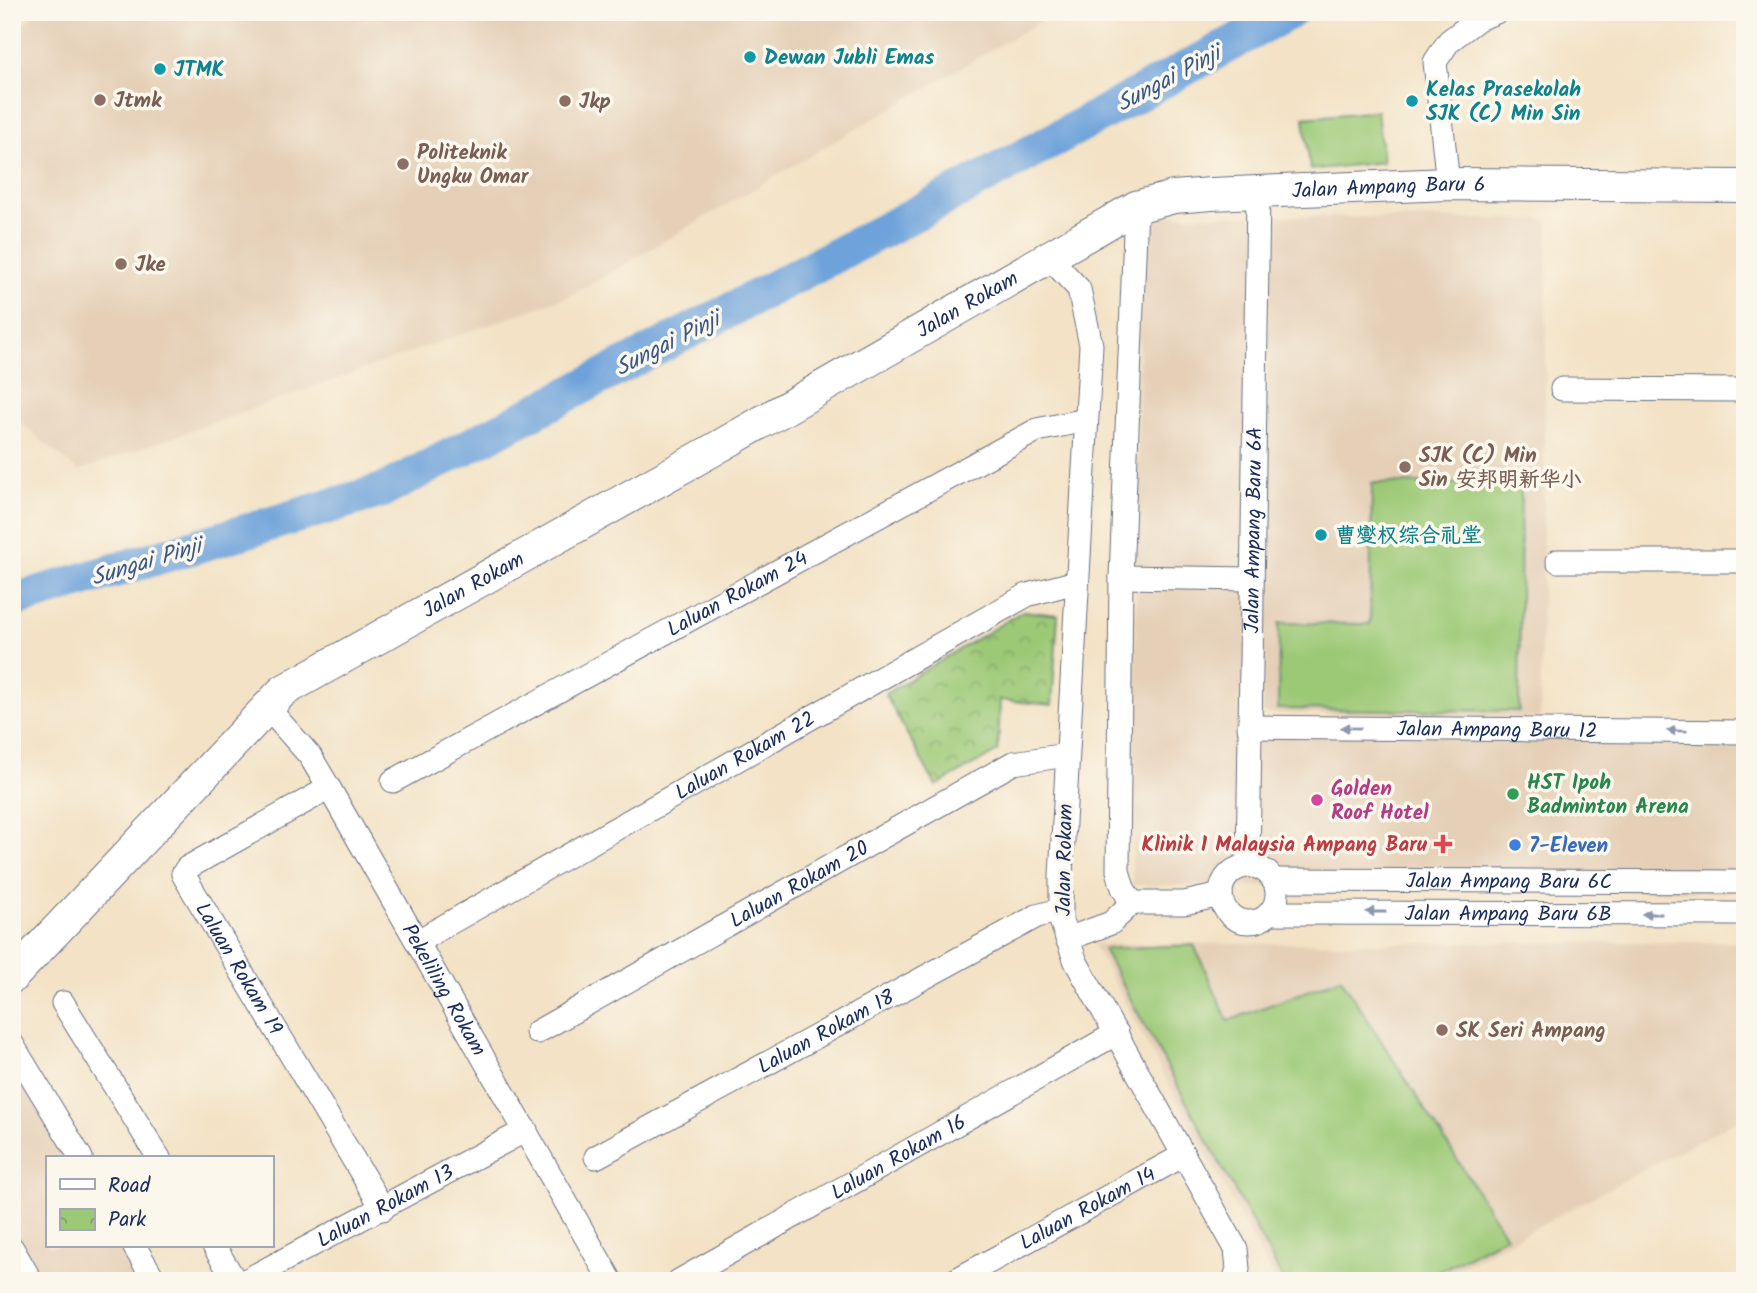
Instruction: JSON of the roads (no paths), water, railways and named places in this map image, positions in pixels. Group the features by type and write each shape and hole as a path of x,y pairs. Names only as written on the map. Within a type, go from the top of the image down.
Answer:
{"main road":[{"name":"Jalan Ampang Baru 6","path":"1048,256 1136,207 1174,197 1448,184 1745,186"},
{"name":"Jalan Rokam","path":"12,977 283,691 713,450 1048,256"}],"street":[{"path":"1448,184 1435,62 1448,41 1478,19 1496,12"},
{"name":"Jalan Ampang Baru 6A","path":"1248,866 1258,194"},
{"path":"1132,903 1123,888 1118,871 1121,578 1136,207"},
{"name":"Jalan Rokam","path":"1048,256 1079,289 1091,345 1066,755 1060,910 1066,939 1236,1249 1238,1269 1234,1281"},
{"path":"1562,389 1745,390"},
{"name":"Laluan Rokam 24","path":"393,781 1037,430 1086,420"},
{"path":"1558,561 1745,561"},
{"path":"1121,578 1251,579"},
{"name":"Laluan Rokam 22","path":"418,941 1027,595 1076,582"},
{"name":"Pekeliling Rokam","path":"266,706 310,756 611,1281"},
{"name":"Jalan Ampang Baru 12","path":"1249,727 1745,732"},
{"name":"Laluan Rokam 20","path":"537,1032 1013,763 1066,755"},
{"name":"Laluan Rokam 19","path":"329,788 187,868 183,874 383,1209"},
{"path":"1248,866 1263,869 1273,880 1277,897 1270,913 1253,921 1235,918 1223,905 1221,895 1225,878 1231,872 1248,866"},
{"name":"Jalan Ampang Baru 6C","path":"1273,880 1745,882"},
{"path":"1066,939 1111,923 1132,903 1184,903 1221,895"},
{"path":"1682,914 1745,904"},
{"name":"Laluan Rokam 18","path":"596,1157 1037,916 1060,910"},
{"name":"Jalan Ampang Baru 6B","path":"1270,913 1745,914"},
{"path":"63,1003 158,1156"},
{"name":"Laluan Rokam 16","path":"679,1281 1117,1033"},
{"path":"12,1044 80,1156"},
{"name":"Laluan Rokam 13","path":"245,1281 307,1245 383,1209 526,1130"},
{"name":"Laluan Rokam 14","path":"954,1281 1184,1155"},
{"path":"135,1248 155,1281"},
{"path":"215,1248 235,1281"}],"waterway":[{"name":"Sungai Pinji","path":"12,601 384,490 961,190 1290,12"}],"place":[{"name":"Dewan Jubli Emas","path":"750,57"},
{"name":"JTMK","path":"160,69"},
{"name":"Jtmk","path":"100,100"},
{"name":"Jkp","path":"565,101"},
{"name":"Kelas Prasekolah SJK (C) Min Sin","path":"1412,101"},
{"name":"Politeknik Ungku Omar","path":"403,164"},
{"name":"Jke","path":"121,264"},
{"name":"SJK (C) Min Sin 安邦明新华小","path":"1405,467"},
{"name":"曹燮权综合礼堂","path":"1321,535"},
{"name":"HST Ipoh Badminton Arena","path":"1513,794"},
{"name":"Golden Roof Hotel","path":"1317,800"},
{"name":"Klinik 1 Malaysia Ampang Baru","path":"1443,844"},
{"name":"7-Eleven","path":"1515,845"},
{"name":"SK Seri Ampang","path":"1442,1030"}]}
